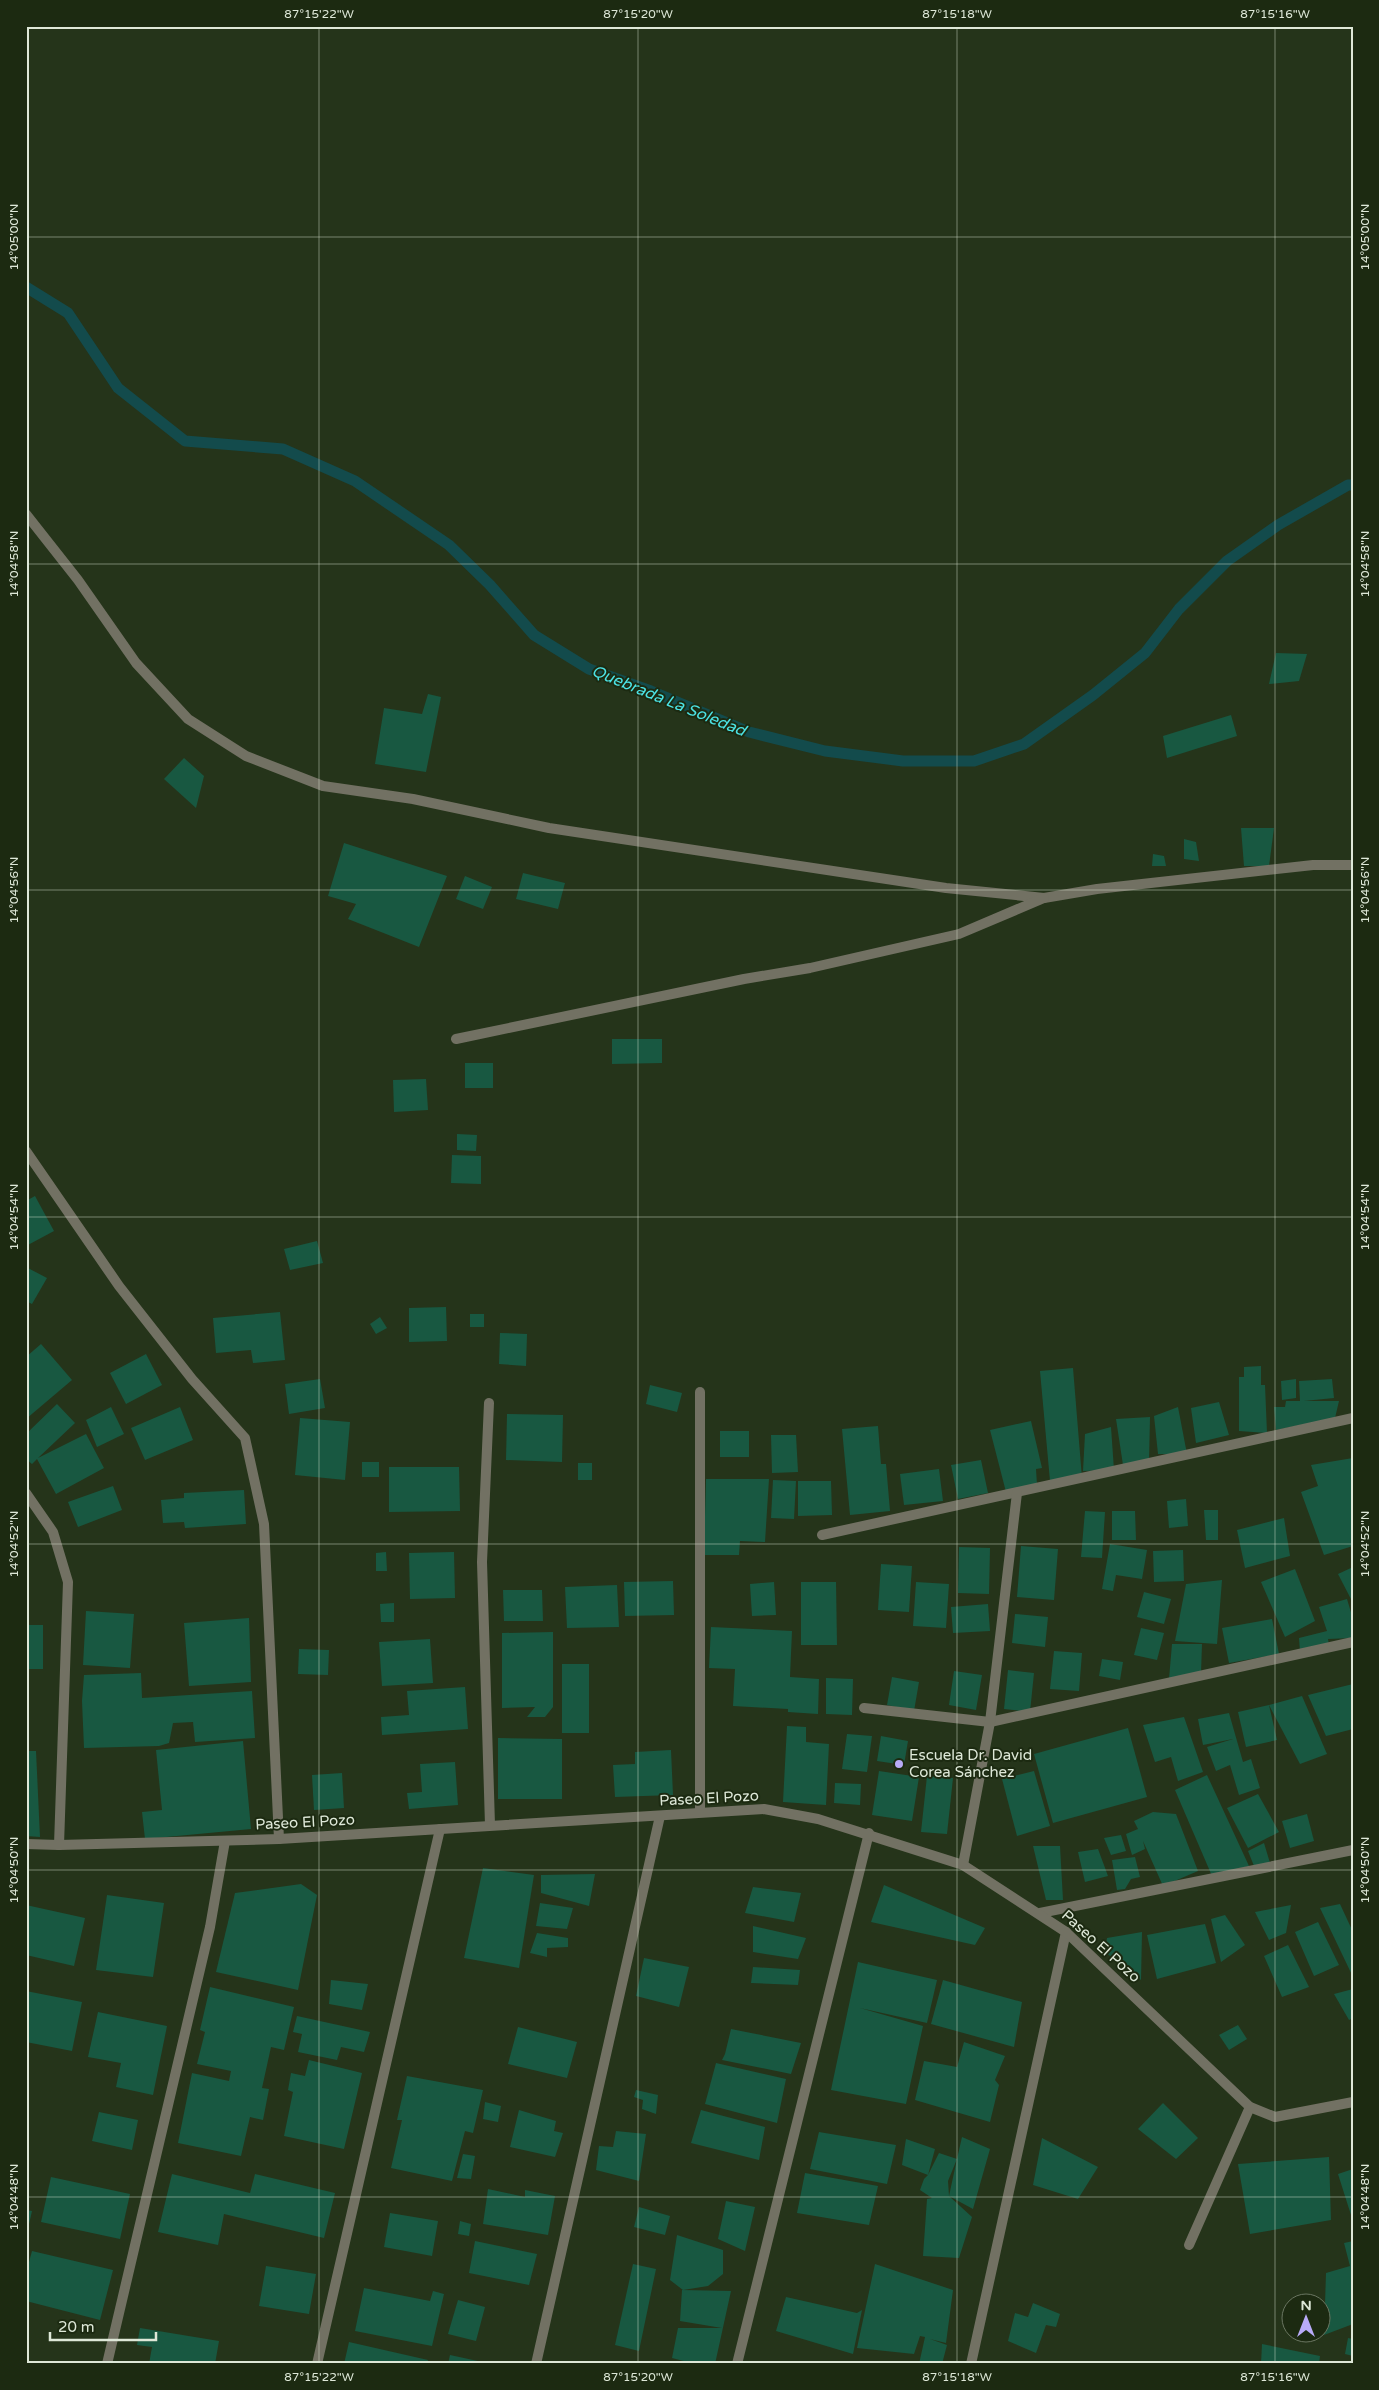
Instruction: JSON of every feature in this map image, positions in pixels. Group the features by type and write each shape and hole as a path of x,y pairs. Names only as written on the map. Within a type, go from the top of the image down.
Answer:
{"street":[{"path":"26,514 78,580 136,663 188,719 246,756 323,786 413,799 549,828 946,888 1044,898"},
{"path":"456,1039 744,979 810,968 960,934 1044,898 1097,889 1303,866 1353,865"},
{"path":"26,1151 125,1293 192,1379 245,1438 264,1524 279,1839"},
{"path":"700,1392 700,1812"},
{"path":"489,1403 482,1562 490,1825"},
{"path":"822,1535 1353,1418"},
{"path":"26,1493 53,1532 68,1582 59,1845"},
{"path":"964,1865 990,1722 1017,1493"},
{"path":"864,1708 990,1722 1353,1642"},
{"name":"Paseo El Pozo","path":"26,1844 59,1845 279,1839 764,1809 818,1819 964,1865 1040,1913 1066,1932 1250,2107 1275,2117 1353,2102"},
{"path":"536,2364 660,1816"},
{"path":"317,2364 440,1829"},
{"path":"737,2364 869,1834"},
{"path":"107,2364 210,1927 225,1840"},
{"path":"1040,1913 1353,1850"},
{"path":"971,2364 1066,1932"},
{"path":"1189,2245 1250,2107"}],"building":[{"path":"1276,653 1307,654 1299,681 1269,684"},
{"path":"428,694 441,697 426,772 375,764 384,708 422,714"},
{"path":"1231,715 1237,736 1167,758 1163,736"},
{"path":"184,758 204,776 196,808 164,779"},
{"path":"1241,828 1274,828 1269,866 1244,866"},
{"path":"1184,839 1196,842 1199,861 1184,859"},
{"path":"344,843 447,876 419,947 348,919 356,904 328,896"},
{"path":"1153,854 1164,856 1166,866 1152,866"},
{"path":"523,873 565,883 558,909 516,899"},
{"path":"465,876 492,887 483,909 456,899"},
{"path":"612,1039 662,1039 662,1063 612,1064"},
{"path":"465,1063 493,1063 493,1088 465,1088"},
{"path":"426,1079 428,1110 394,1112 393,1080"},
{"path":"457,1134 477,1135 476,1151 457,1150"},
{"path":"452,1155 481,1156 481,1184 451,1183"},
{"path":"35,1196 54,1231 26,1246 26,1201"},
{"path":"317,1241 323,1263 290,1270 284,1249"},
{"path":"26,1267 47,1278 32,1304 26,1301"},
{"path":"446,1307 447,1341 409,1342 409,1308"},
{"path":"280,1312 285,1360 253,1363 251,1350 216,1353 213,1318"},
{"path":"470,1314 484,1314 484,1327 470,1327"},
{"path":"380,1317 387,1328 376,1334 370,1324"},
{"path":"500,1333 527,1334 526,1366 499,1364"},
{"path":"41,1344 72,1380 26,1419 26,1357"},
{"path":"146,1354 162,1385 126,1404 110,1373"},
{"path":"1261,1366 1261,1385 1265,1385 1267,1433 1239,1431 1239,1377 1244,1377 1244,1367"},
{"path":"1073,1368 1082,1478 1050,1481 1040,1371"},
{"path":"320,1379 325,1408 289,1414 285,1384"},
{"path":"1296,1379 1296,1398 1282,1400 1281,1381"},
{"path":"1332,1379 1334,1398 1304,1401 1339,1401 1335,1418 1276,1430 1274,1407 1285,1407 1286,1401 1300,1401 1299,1381"},
{"path":"650,1385 682,1393 677,1412 646,1404"},
{"path":"1219,1402 1229,1435 1196,1443 1191,1408"},
{"path":"57,1404 75,1423 38,1458 86,1434 104,1468 56,1494 37,1459 32,1464 26,1459 26,1434"},
{"path":"111,1407 124,1434 97,1447 86,1420"},
{"path":"180,1407 193,1440 145,1460 131,1428"},
{"path":"1178,1407 1187,1454 1158,1454 1154,1416"},
{"path":"507,1414 563,1415 562,1462 506,1460"},
{"path":"1150,1417 1149,1462 1123,1465 1116,1419"},
{"path":"300,1418 350,1422 345,1480 295,1475"},
{"path":"1031,1421 1042,1468 1036,1469 1037,1485 1006,1492 990,1430"},
{"path":"878,1426 881,1464 886,1464 890,1511 850,1515 842,1429"},
{"path":"1111,1427 1114,1470 1083,1471 1085,1434"},
{"path":"720,1431 749,1431 749,1457 720,1457"},
{"path":"771,1435 796,1435 798,1472 772,1473"},
{"path":"1353,1458 1353,1546 1324,1555 1301,1492 1318,1486 1311,1465"},
{"path":"981,1460 988,1493 958,1499 951,1465"},
{"path":"362,1462 379,1462 379,1477 362,1477"},
{"path":"578,1463 592,1463 592,1480 578,1480"},
{"path":"389,1467 459,1467 460,1511 389,1512"},
{"path":"939,1469 943,1501 904,1505 900,1474"},
{"path":"706,1479 769,1479 765,1542 740,1541 739,1555 704,1555"},
{"path":"773,1480 796,1481 794,1519 771,1518"},
{"path":"798,1481 831,1481 832,1515 798,1516"},
{"path":"113,1486 122,1510 78,1527 68,1502"},
{"path":"244,1490 246,1524 185,1528 184,1522 163,1523 161,1500 184,1498 184,1493"},
{"path":"1186,1499 1188,1526 1169,1528 1167,1501"},
{"path":"1204,1510 1218,1510 1218,1540 1206,1540"},
{"path":"1085,1511 1105,1512 1102,1558 1081,1557"},
{"path":"1112,1511 1135,1511 1136,1540 1112,1540"},
{"path":"1284,1518 1290,1556 1245,1568 1237,1530"},
{"path":"1110,1544 1147,1550 1142,1579 1116,1575 1113,1591 1102,1589"},
{"path":"1021,1546 1058,1549 1054,1600 1017,1597"},
{"path":"959,1547 990,1548 989,1594 958,1593"},
{"path":"1183,1550 1184,1581 1154,1582 1153,1551"},
{"path":"386,1552 387,1571 376,1571 376,1553"},
{"path":"454,1552 455,1598 410,1599 409,1553"},
{"path":"881,1564 912,1566 909,1612 878,1610"},
{"path":"1353,1567 1353,1603 1338,1574"},
{"path":"1295,1569 1315,1621 1285,1637 1261,1582"},
{"path":"1222,1580 1217,1644 1175,1641 1186,1584"},
{"path":"673,1581 674,1615 625,1616 624,1582"},
{"path":"774,1582 776,1615 752,1616 750,1584"},
{"path":"801,1582 836,1582 837,1645 801,1645"},
{"path":"916,1582 949,1584 946,1628 913,1626"},
{"path":"617,1585 619,1627 567,1628 565,1587"},
{"path":"503,1590 542,1590 543,1621 504,1621"},
{"path":"1144,1592 1171,1599 1164,1624 1137,1617"},
{"path":"1347,1599 1353,1619 1353,1638 1328,1639 1329,1645 1300,1652 1299,1638 1327,1631 1319,1607"},
{"path":"394,1603 394,1622 381,1622 380,1604"},
{"path":"988,1604 990,1631 953,1633 951,1607"},
{"path":"86,1611 134,1614 130,1668 83,1665"},
{"path":"1015,1614 1048,1617 1045,1647 1012,1643"},
{"path":"249,1618 251,1682 189,1686 184,1623"},
{"path":"1272,1619 1279,1654 1229,1663 1222,1628"},
{"path":"26,1625 43,1625 43,1669 26,1669"},
{"path":"711,1627 792,1631 790,1677 819,1679 818,1714 788,1712 788,1709 733,1706 735,1669 709,1668"},
{"path":"1141,1628 1164,1633 1157,1660 1134,1655"},
{"path":"553,1632 553,1707 545,1717 527,1717 535,1707 502,1708 502,1633"},
{"path":"430,1639 433,1683 382,1686 379,1642"},
{"path":"1172,1644 1202,1644 1201,1673 1169,1679"},
{"path":"299,1649 329,1650 328,1675 298,1674"},
{"path":"1054,1651 1082,1653 1079,1691 1050,1689"},
{"path":"1102,1659 1123,1662 1120,1680 1099,1676"},
{"path":"562,1664 589,1664 589,1733 562,1733"},
{"path":"1008,1670 1034,1673 1030,1712 1004,1709"},
{"path":"954,1671 982,1675 976,1710 949,1705"},
{"path":"141,1673 142,1698 252,1691 255,1738 195,1742 193,1722 173,1723 169,1743 159,1746 84,1748 82,1701 84,1675"},
{"path":"892,1677 919,1682 914,1711 887,1705"},
{"path":"826,1678 853,1679 852,1715 826,1714"},
{"path":"1353,1684 1353,1729 1326,1736 1308,1695"},
{"path":"465,1687 468,1729 382,1735 381,1717 409,1715 407,1691"},
{"path":"1302,1696 1327,1754 1300,1764 1269,1705"},
{"path":"1269,1705 1277,1740 1246,1747 1238,1712"},
{"path":"1229,1713 1243,1762 1251,1759 1260,1788 1239,1795 1230,1765 1216,1771 1207,1747 1233,1739 1203,1745 1198,1719"},
{"path":"1184,1717 1203,1772 1178,1781 1171,1757 1155,1762 1143,1725"},
{"path":"787,1726 806,1727 806,1742 829,1744 826,1805 783,1802"},
{"path":"1128,1728 1147,1797 1053,1823 1034,1754"},
{"path":"847,1734 872,1736 867,1772 842,1769"},
{"path":"881,1736 908,1741 904,1765 877,1761"},
{"path":"498,1738 562,1739 562,1799 498,1799"},
{"path":"243,1741 251,1829 145,1839 142,1812 162,1810 156,1750"},
{"path":"671,1750 673,1795 615,1797 613,1765 635,1764 635,1752"},
{"path":"26,1751 36,1751 40,1837 26,1836"},
{"path":"455,1762 458,1805 409,1809 407,1793 422,1792 420,1764"},
{"path":"879,1771 919,1777 912,1821 872,1815"},
{"path":"1034,1771 1050,1826 1017,1836 1002,1779"},
{"path":"342,1773 344,1808 314,1810 312,1775"},
{"path":"1207,1775 1249,1866 1212,1876 1175,1790"},
{"path":"927,1776 953,1778 947,1834 921,1832"},
{"path":"835,1783 861,1784 860,1805 834,1803"},
{"path":"1258,1794 1279,1832 1248,1848 1227,1808"},
{"path":"1153,1812 1176,1814 1198,1871 1163,1886 1143,1841 1145,1849 1132,1855 1126,1834 1138,1829 1134,1821"},
{"path":"1307,1814 1314,1841 1290,1848 1282,1821"},
{"path":"1121,1835 1126,1851 1111,1855 1104,1838"},
{"path":"1264,1843 1270,1863 1254,1866 1248,1851"},
{"path":"1033,1846 1060,1846 1063,1900 1046,1900"},
{"path":"1098,1849 1108,1876 1085,1882 1078,1852"},
{"path":"1135,1857 1140,1877 1131,1879 1125,1889 1117,1890 1112,1860"},
{"path":"483,1868 534,1875 519,1968 464,1958"},
{"path":"595,1874 589,1906 541,1893 541,1875"},
{"path":"301,1884 317,1895 298,1990 216,1972 235,1893"},
{"path":"884,1885 985,1928 975,1945 871,1922"},
{"path":"753,1887 801,1893 794,1922 745,1913"},
{"path":"107,1895 164,1903 153,1977 96,1970"},
{"path":"540,1903 573,1908 567,1929 536,1926"},
{"path":"1340,1904 1353,1932 1353,1977 1320,1908"},
{"path":"26,1905 85,1918 74,1966 26,1955"},
{"path":"1291,1905 1286,1933 1269,1940 1255,1912"},
{"path":"1225,1915 1245,1945 1221,1962 1211,1919"},
{"path":"1318,1922 1339,1965 1314,1976 1295,1932"},
{"path":"1205,1924 1216,1963 1157,1979 1147,1935"},
{"path":"753,1926 806,1938 798,1959 753,1952"},
{"path":"1142,1932 1141,1980 1105,1952 1107,1938"},
{"path":"537,1933 568,1938 568,1947 547,1948 547,1957 530,1953"},
{"path":"1288,1945 1309,1987 1282,1997 1264,1956"},
{"path":"644,1958 689,1967 679,2007 636,1996"},
{"path":"858,1962 937,1980 927,2023 860,2008 923,2026 906,2104 831,2090"},
{"path":"753,1967 800,1970 798,1985 751,1983"},
{"path":"331,1980 368,1984 362,2010 329,2004"},
{"path":"943,1980 1022,2002 1014,2047 931,2024"},
{"path":"210,1987 294,2007 284,2050 271,2047 262,2088 269,2089 263,2120 250,2117 241,2156 178,2143 192,2073 229,2081 231,2071 197,2064 205,2032 200,2030"},
{"path":"1353,1989 1353,2018 1349,2020 1334,1994"},
{"path":"26,1991 82,2002 72,2051 26,2042"},
{"path":"98,2012 167,2026 153,2095 116,2087 121,2063 88,2057"},
{"path":"297,2016 370,2032 364,2052 341,2047 337,2060 298,2052 302,2034 293,2032"},
{"path":"1238,2025 1247,2039 1229,2050 1219,2035"},
{"path":"518,2027 577,2042 567,2078 508,2064"},
{"path":"731,2029 801,2043 791,2074 722,2060"},
{"path":"964,2042 1005,2056 995,2080 999,2085 990,2122 915,2100 924,2061 957,2067"},
{"path":"309,2060 362,2073 344,2149 284,2136 293,2092 288,2090 291,2073 305,2076"},
{"path":"716,2063 786,2079 777,2123 705,2104"},
{"path":"407,2076 483,2090 473,2133 465,2131 452,2181 391,2168 402,2120 397,2120"},
{"path":"636,2090 658,2095 656,2114 642,2109 643,2100 634,2097"},
{"path":"485,2102 501,2106 498,2122 483,2119"},
{"path":"1163,2103 1198,2138 1176,2159 1138,2129"},
{"path":"519,2110 556,2121 554,2131 563,2133 555,2157 510,2147"},
{"path":"701,2110 765,2127 759,2160 691,2143"},
{"path":"99,2112 138,2120 132,2150 92,2141"},
{"path":"616,2131 646,2134 639,2181 596,2170 599,2146 613,2147"},
{"path":"819,2132 896,2145 887,2184 810,2169"},
{"path":"962,2137 990,2149 973,2209 949,2196"},
{"path":"1042,2138 1098,2167 1078,2199 1033,2185"},
{"path":"906,2139 935,2149 928,2175 902,2165"},
{"path":"939,2153 957,2159 948,2181 949,2196 972,2217 959,2258 923,2256 927,2199 932,2198 920,2190 924,2179"},
{"path":"463,2154 475,2156 471,2179 457,2178"},
{"path":"1329,2157 1331,2220 1250,2234 1238,2164"},
{"path":"1353,2169 1353,2214 1351,2215 1338,2174"},
{"path":"805,2173 878,2186 869,2225 797,2213"},
{"path":"172,2174 250,2193 255,2174 335,2193 324,2238 224,2214 218,2245 158,2232"},
{"path":"51,2177 130,2194 120,2239 41,2222"},
{"path":"488,2189 525,2197 525,2190 555,2196 548,2235 483,2224"},
{"path":"726,2201 755,2207 745,2251 718,2239"},
{"path":"639,2207 670,2216 665,2235 634,2227"},
{"path":"26,2210 32,2211 27,2233 26,2233"},
{"path":"390,2213 438,2221 432,2256 384,2247"},
{"path":"460,2221 471,2224 469,2236 458,2234"},
{"path":"677,2235 723,2250 723,2274 708,2286 683,2290 670,2280"},
{"path":"475,2241 537,2254 529,2285 469,2273"},
{"path":"1353,2241 1353,2324 1332,2332 1332,2292 1325,2292 1326,2273 1350,2266 1344,2243"},
{"path":"32,2251 113,2270 100,2320 26,2301 26,2273"},
{"path":"633,2264 656,2269 639,2351 615,2345"},
{"path":"875,2264 953,2290 946,2343 930,2339 947,2345 942,2364 919,2364 925,2337 920,2336 914,2354 857,2348"},
{"path":"266,2266 316,2274 309,2314 259,2306"},
{"path":"364,2288 430,2301 433,2291 444,2294 432,2346 355,2331"},
{"path":"682,2290 731,2291 715,2364 695,2364 672,2358 678,2328 722,2328 680,2321"},
{"path":"786,2297 857,2313 862,2310 853,2354 776,2331"},
{"path":"458,2300 485,2307 476,2341 448,2334"},
{"path":"1033,2303 1060,2314 1056,2327 1046,2325 1036,2353 1008,2341 1015,2313 1028,2317"},
{"path":"140,2328 219,2341 215,2364 149,2364 152,2347 137,2345"},
{"path":"1348,2338 1353,2339 1353,2356 1345,2354"},
{"path":"349,2342 428,2360 427,2364 344,2364"},
{"path":"1262,2344 1320,2356 1319,2364 1261,2364"},
{"path":"450,2355 487,2363 487,2364 448,2364"}],"waterway":[{"name":"Quebrada La Soledad","path":"26,287 68,313 118,388 185,441 283,449 355,481 449,545 490,585 534,635 589,669 651,691 749,732 825,751 903,761 974,761 1024,744 1093,695 1145,653 1179,609 1227,561 1278,525 1348,485 1353,485"}],"place":[{"name":"Escuela Dr. David Corea Sánchez","path":"899,1764"}]}
